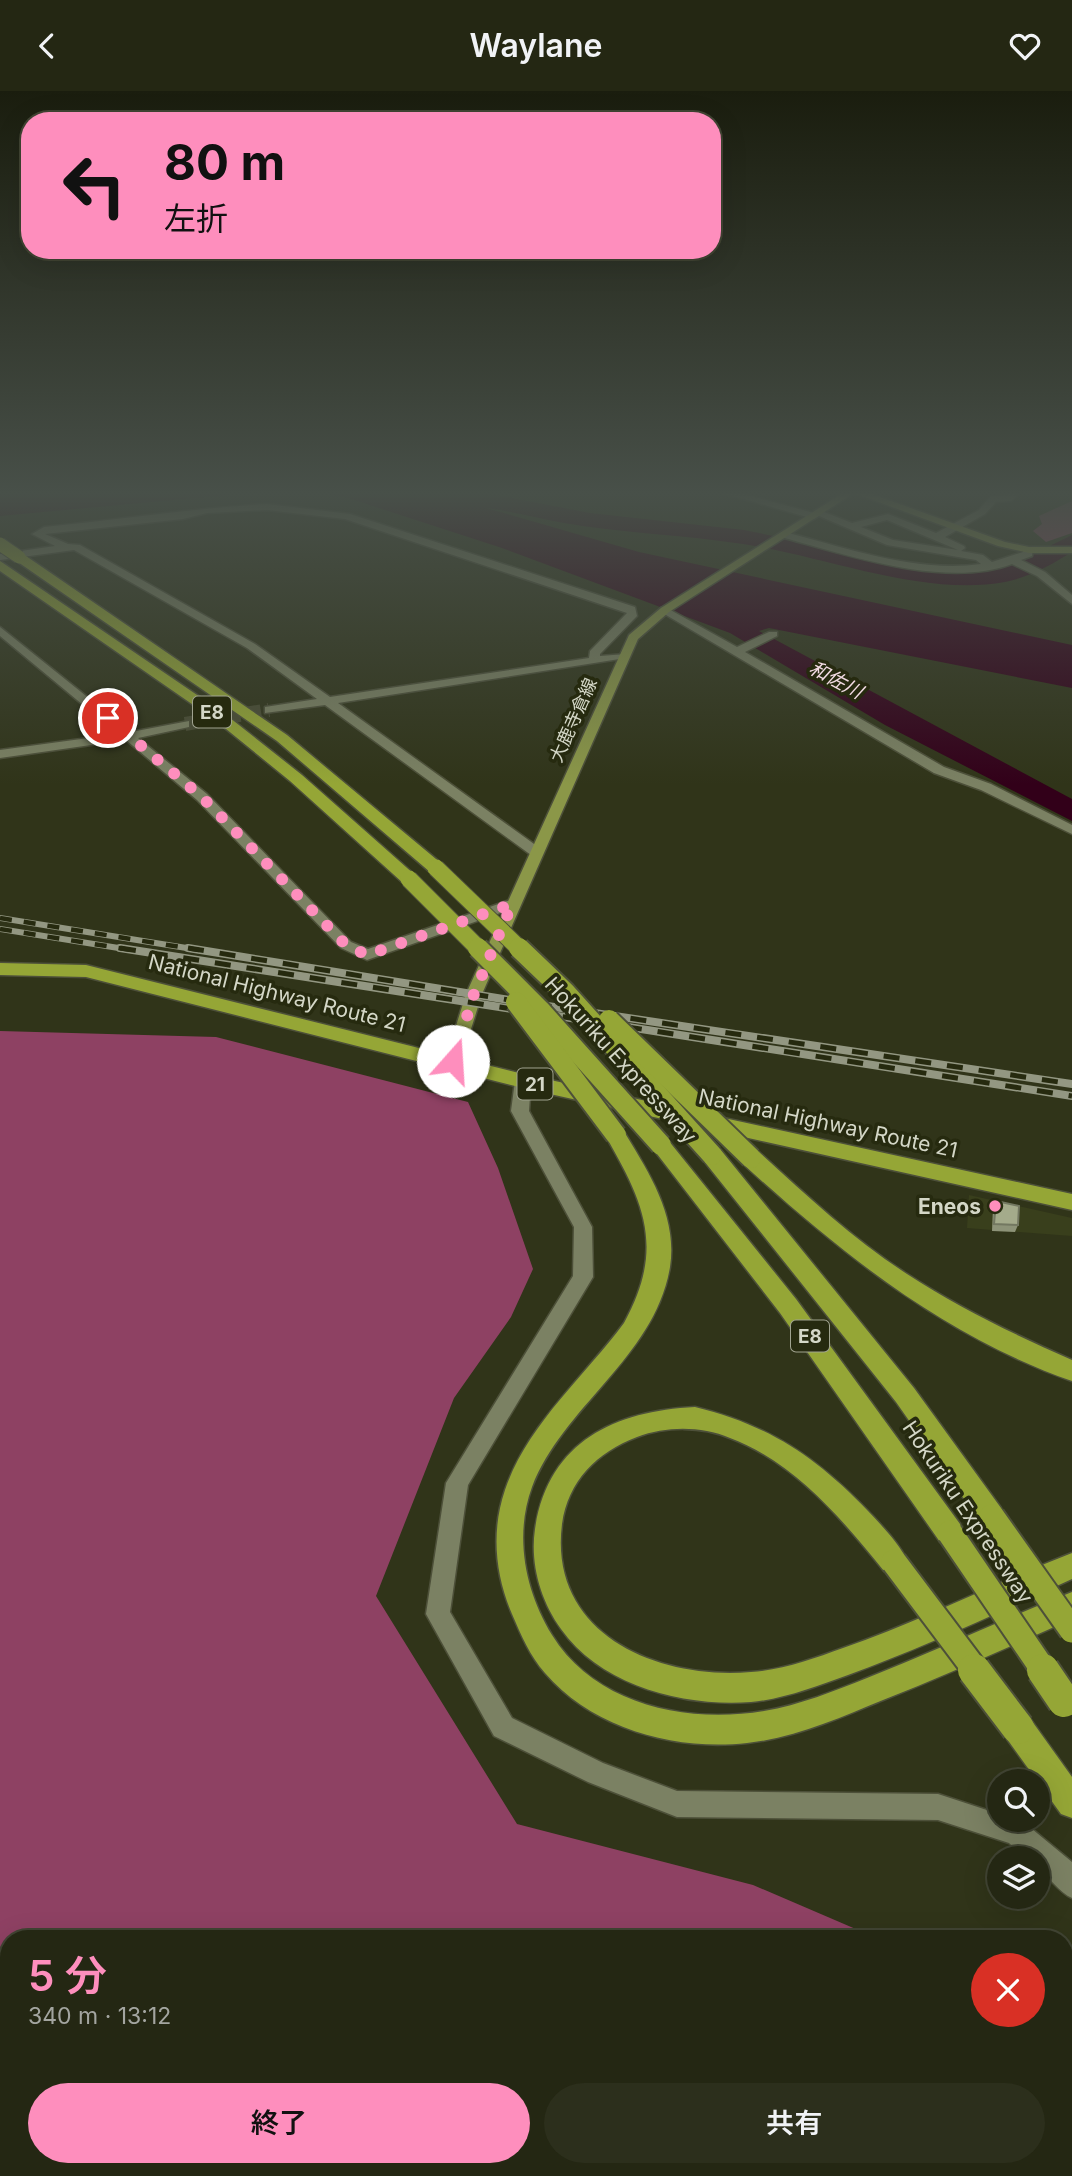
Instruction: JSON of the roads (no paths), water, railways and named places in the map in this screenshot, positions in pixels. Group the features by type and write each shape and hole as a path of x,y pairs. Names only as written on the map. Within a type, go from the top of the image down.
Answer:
{"highway":[{"name":"E8","path":"37,590 220,717 329,807 350,832 405,880"},
{"name":"Hokuriku Expressway","path":"67,590 282,738 436,868 565,992 712,1155 905,1395 1072,1630"},
{"name":"Hokuriku Expressway","path":"405,880 540,1010 661,1145 788,1306 950,1533 1068,1708"},
{"path":"405,880 521,1008 579,1081 640,1176 653,1208 660,1240 659,1269 634,1328 538,1451 519,1488 510,1533 511,1572 525,1616 548,1657 583,1690 632,1717 694,1730 764,1726 832,1706 1072,1605"},
{"path":"493,921 587,1000 751,1158 875,1264 939,1307 996,1337 1072,1371"},
{"name":"National Highway Route 21","path":"0,969 86,971 453,1061 523,1081 1072,1202"},
{"path":"1072,1566 910,1637 808,1675 751,1687 693,1688 643,1675 599,1651 567,1614 550,1573 546,1538 552,1500 572,1467 599,1443 632,1425 671,1418 696,1420 746,1431 782,1451 828,1486 863,1521 894,1562 1018,1728 1072,1803"}],"main road":[{"name":"大鹿寺倉線","path":"453,1061 474,994 622,656 633,636 668,608 696,590"}],"street":[{"path":"153,590 251,646 536,852"},
{"path":"574,590 631,609 633,614 594,653 595,660"},
{"path":"668,608 939,770 986,786 1072,830"},
{"path":"0,630 202,797 346,945 367,955 512,904"},
{"path":"740,649 773,635"},
{"path":"269,710 622,656"},
{"path":"0,754 130,736 185,724"},
{"path":"523,1081 520,1111 583,1227 583,1277 457,1483 438,1614 503,1727 597,1773 677,1804 938,1807 1017,1833 1066,1874 1072,1885"}],"water":[{"name":"和佐川","path":"615,590 817,590 1072,645 1072,688 769,628 759,631 1072,799 1072,821 885,725 730,633"}],"tunnel":[{"path":"185,724 269,710"}],"railway":[{"path":"0,918 199,950"},
{"path":"0,929 131,950"},
{"path":"120,948 1072,1096"},
{"path":"188,948 534,1004 1072,1084"}],"place":[{"name":"Eneos","path":"995,1206"}]}
